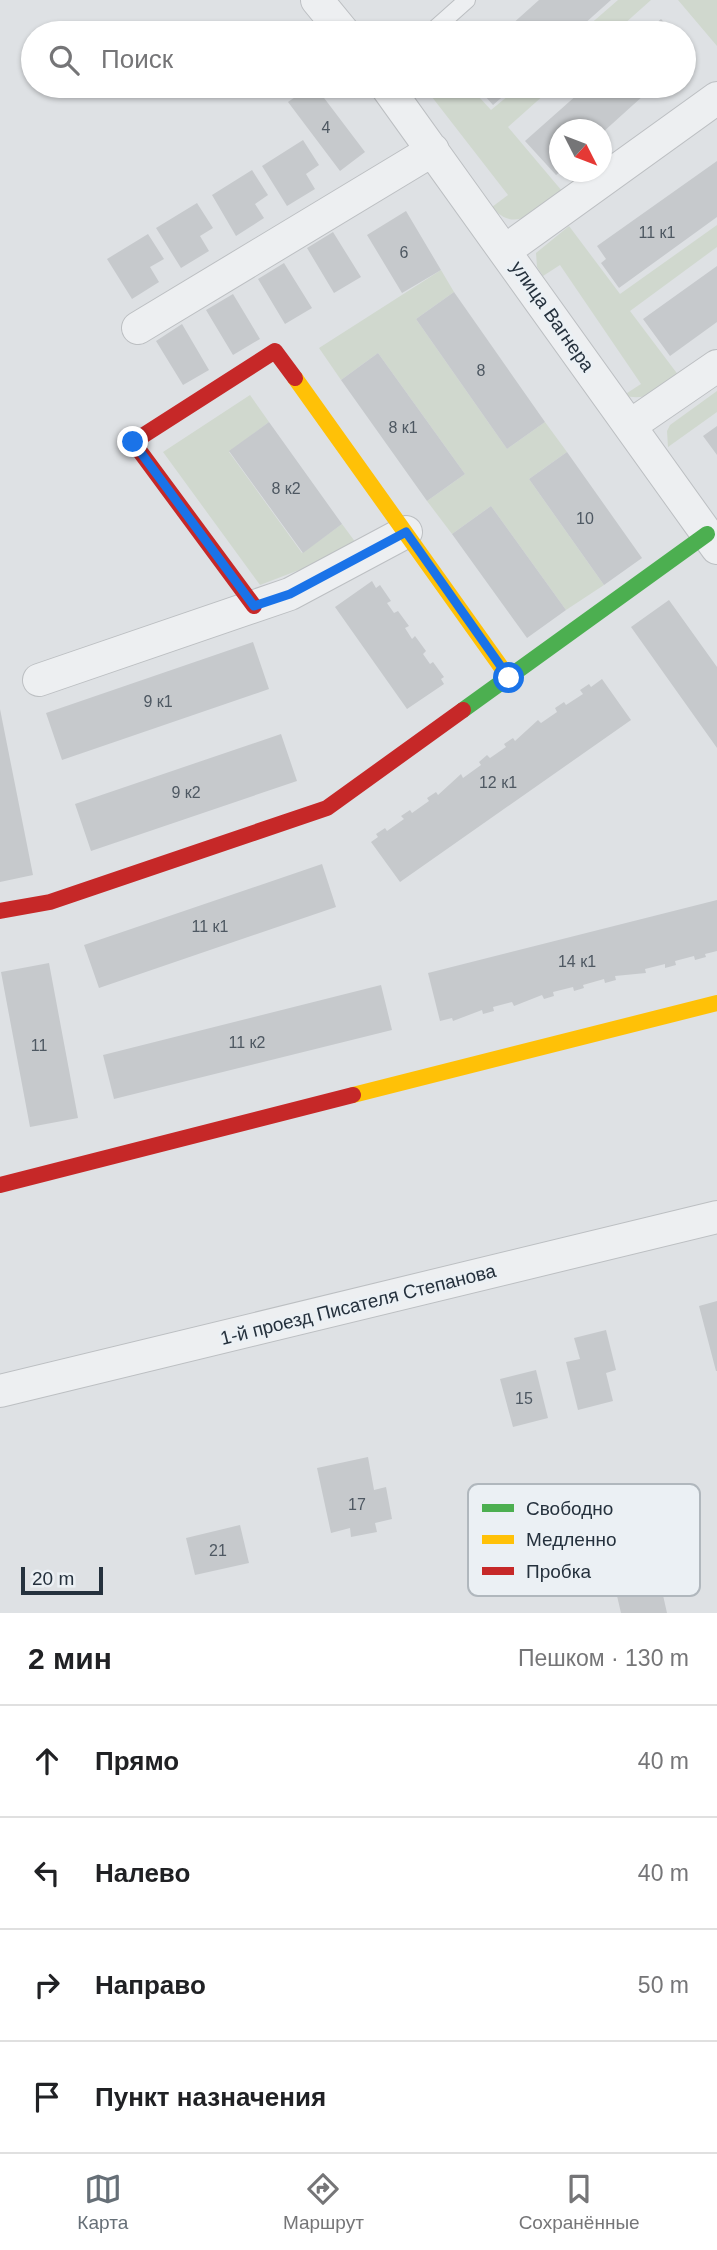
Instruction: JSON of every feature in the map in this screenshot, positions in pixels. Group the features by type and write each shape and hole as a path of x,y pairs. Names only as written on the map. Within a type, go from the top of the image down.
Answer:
{"street":[{"path":"317,0 334,21"},
{"name":"улица Вагнера","path":"395,98 712,541"},
{"path":"506,250 717,98"},
{"path":"138,328 433,150"},
{"path":"254,606 133,442 275,351 509,678"},
{"path":"631,425 717,366"},
{"path":"38,680 290,594 406,532"},
{"path":"0,911 50,902 327,807 509,678 712,541"},
{"path":"0,1185 717,1003"},
{"name":"1-й проезд Писателя Степанова","path":"0,1391 717,1217"}],"lane":[{"path":"443,21 467,0"}],"shaded area":[{"path":"618,0 651,0 627,21 594,21"},
{"path":"678,0 717,0 717,46 696,21"},
{"path":"433,98 480,98 491,110 506,98 541,98 508,127 549,176 549,182 554,182 562,191 537,211 519,219 501,215 492,207 508,195"},
{"path":"717,225 717,247 630,311 679,376 647,396 624,395 641,384 560,265 543,276 537,267 536,253 569,226 620,294"},
{"path":"441,270 454,292 416,319 507,449 545,422 567,452 529,479 604,585 566,610 491,506 452,534 427,501 465,474 378,353 341,380 319,348"},
{"path":"717,391 717,412 668,447 667,431 670,425"},
{"path":"250,395 269,422 229,452 302,553 342,524 359,547 260,585 163,452"}],"building":[{"path":"539,0 611,0 587,21 515,21"},
{"path":"294,98 324,98 365,152 340,171 288,102"},
{"path":"487,98 501,98 493,105"},
{"path":"573,98 641,98 612,124 612,119 550,119"},
{"path":"549,120 549,167 525,141"},
{"path":"303,140 319,165 306,174 315,189 287,206 262,166"},
{"path":"717,161 717,217 619,288 601,263 606,259 597,246"},
{"path":"252,170 268,195 255,204 264,218 236,236 212,195"},
{"path":"197,203 213,228 200,236 209,251 181,268 156,228"},
{"path":"406,211 441,270 402,293 367,235"},
{"path":"333,232 361,277 334,293 307,248"},
{"path":"148,234 164,259 150,267 159,282 132,299 107,259"},
{"path":"284,263 312,308 285,324 258,279"},
{"path":"717,266 717,322 670,356 643,319"},
{"path":"454,292 545,422 507,449 416,319"},
{"path":"233,294 260,339 233,355 206,310"},
{"path":"182,324 209,370 183,385 156,341"},
{"path":"378,353 465,474 427,501 341,380"},
{"path":"269,422 342,524 303,553 229,451"},
{"path":"717,426 717,455 703,436"},
{"path":"567,452 642,558 604,585 529,479"},
{"path":"491,506 566,610 527,638 452,534"},
{"path":"372,581 376,588 380,585 391,601 387,603 394,613 398,611 409,626 405,628 412,639 415,636 426,651 423,654 430,664 433,662 444,677 441,679 444,684 407,709 335,607"},
{"path":"669,600 717,667 717,748 631,627"},
{"path":"253,642 269,689 62,760 46,713"},
{"path":"602,679 631,720 400,882 371,842 378,837 376,834 385,828 387,831 404,819 401,816 410,810 412,813 429,801 427,798 436,792 438,795 461,774 463,778 481,765 479,762 487,755 490,758 506,747 504,744 513,738 515,741 538,720 541,723 557,712 555,708 564,702 566,705 583,694 580,690 589,684 591,687"},
{"path":"0,709 33,875 0,882"},
{"path":"281,734 297,781 91,851 75,804"},
{"path":"322,864 336,907 99,988 84,945"},
{"path":"717,900 717,951 705,954 706,957 695,960 694,956 675,961 676,965 665,968 665,964 645,969 646,973 615,976 616,980 605,983 604,979 583,985 584,988 574,991 573,987 553,992 554,996 544,999 542,995 514,1006 512,1002 493,1007 494,1011 483,1014 482,1010 453,1021 452,1018 440,1021 428,973"},
{"path":"49,963 78,1118 30,1127 1,972"},
{"path":"381,985 392,1030 114,1099 103,1055"},
{"path":"717,1301 717,1371 716,1371 699,1306"},
{"path":"606,1330 616,1370 606,1373 613,1401 578,1410 566,1362 580,1359 574,1338"},
{"path":"536,1370 548,1418 513,1427 500,1379"},
{"path":"368,1457 374,1490 386,1487 392,1519 375,1523 377,1532 351,1537 350,1528 331,1533 317,1468"},
{"path":"240,1525 249,1563 195,1575 186,1538"},
{"path":"617,1596 663,1596 667,1613 621,1613"}],"traffic: fast":[{"path":"463,710 707,534"}],"traffic: slow":[{"path":"295,378 509,678"},
{"path":"353,1095 717,1003"}],"traffic: jam":[{"path":"254,606 133,442 275,351 295,378"},
{"path":"0,911 50,902 327,808 463,710"},
{"path":"0,1185 353,1095"}],"route":[{"path":"133,442 254,606 290,594 406,532 509,678"}]}
